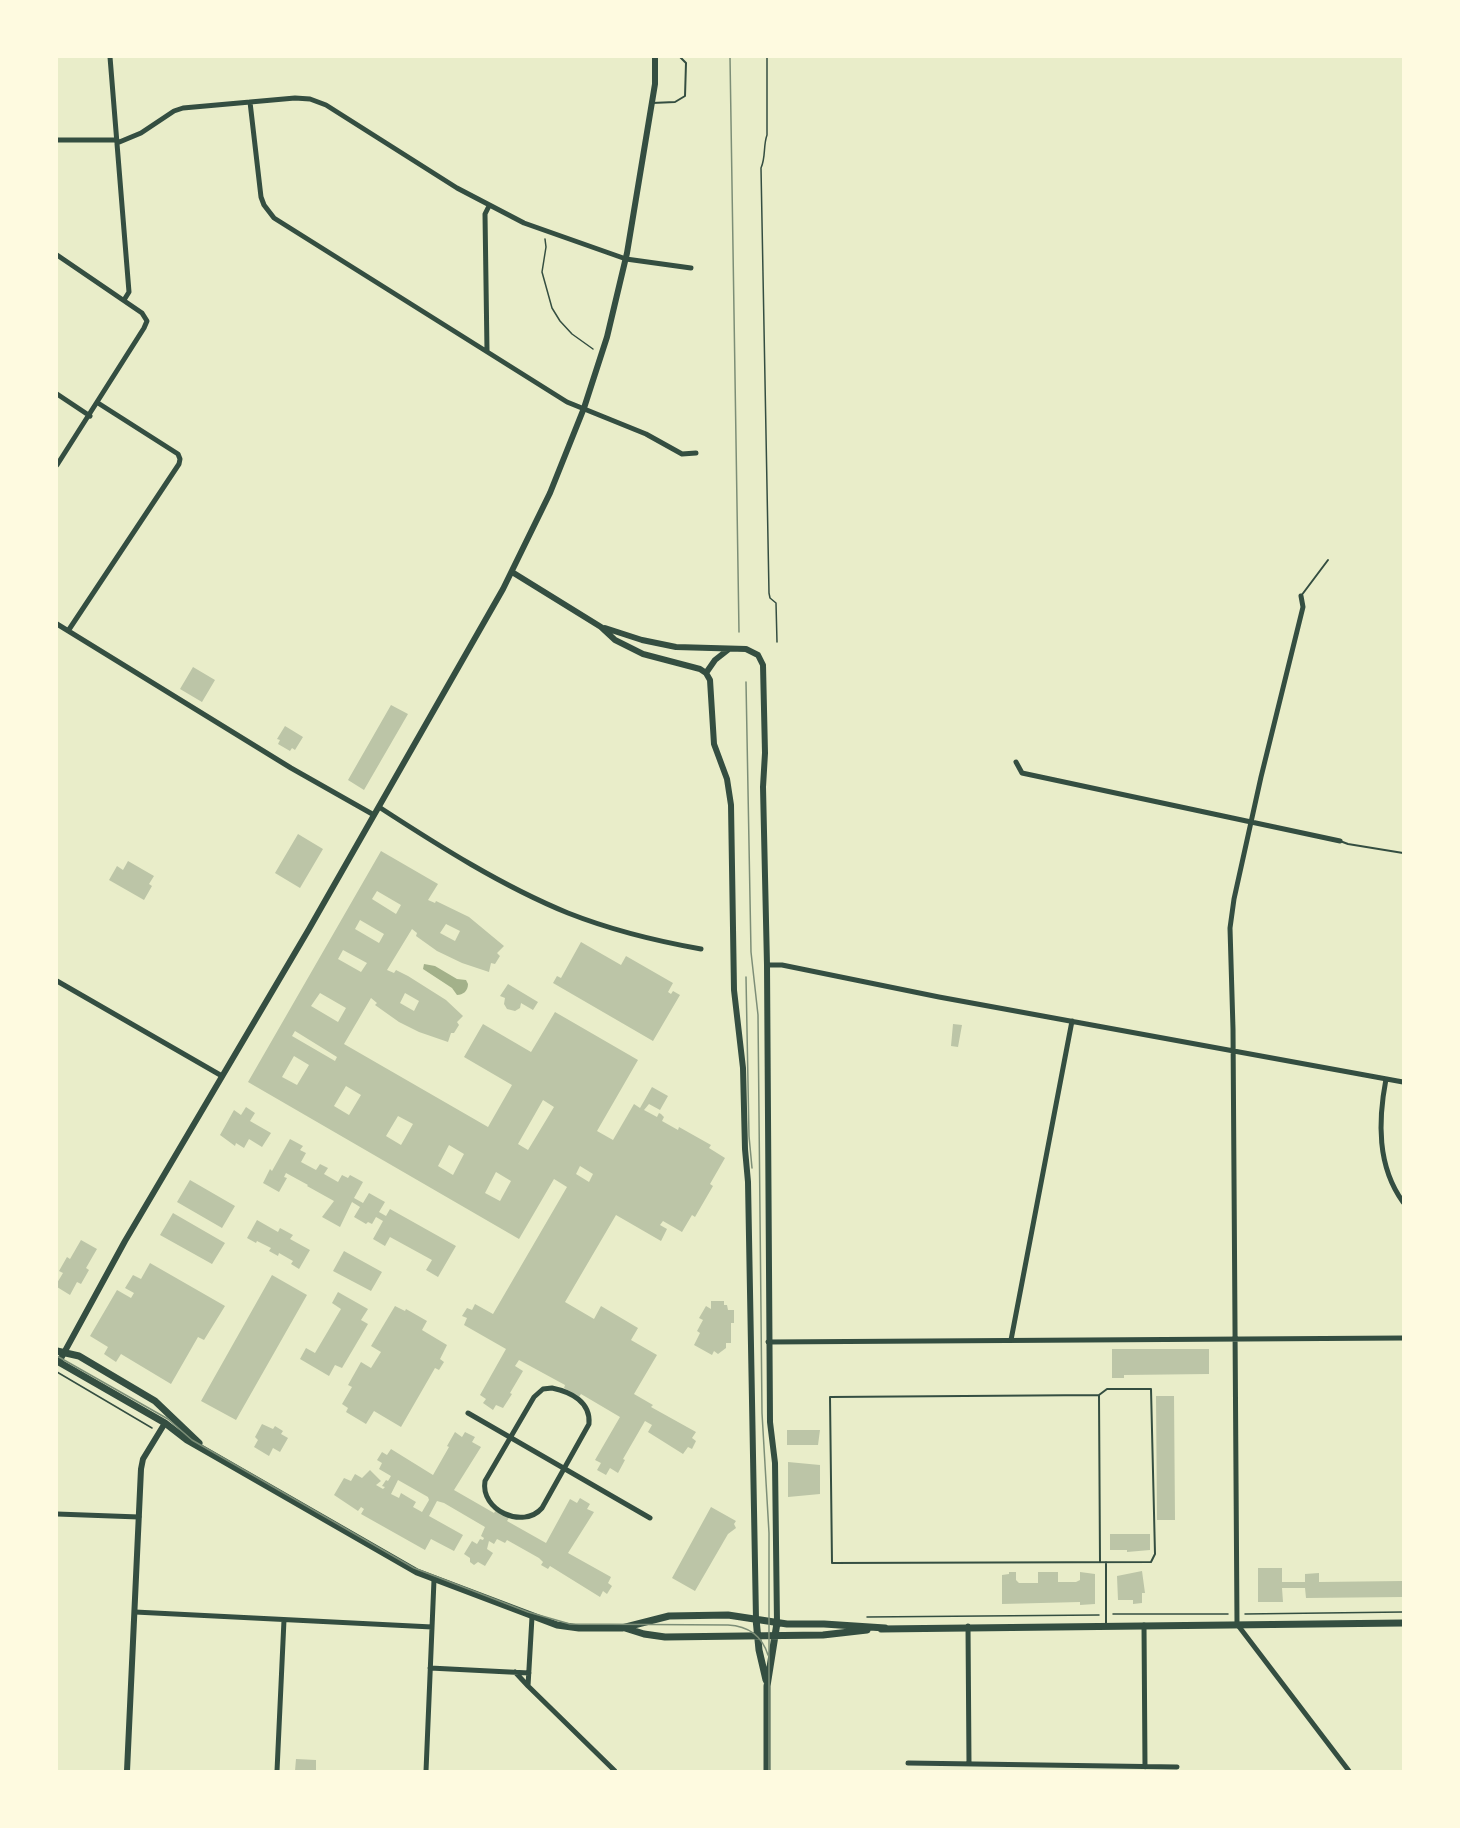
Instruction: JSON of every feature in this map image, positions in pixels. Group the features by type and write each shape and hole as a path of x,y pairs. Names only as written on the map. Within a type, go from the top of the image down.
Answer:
{"main road":[{"path":"60,1351 80,1356 155,1401 215,1456"},
{"path":"58,1362 389,1557 434,1580 532,1617 569,1627 622,1628 665,1637 823,1635 885,1628 968,1626 1403,1623"},
{"path":"622,1628 669,1616 728,1615 777,1623 885,1628"},
{"path":"756,1619 767,1686"},
{"path":"767,1771 767,1686 777,1623"}],"street":[{"path":"110,57 129,292 124,300"},
{"path":"58,1362 60,1351 379,807 512,572 550,493 584,408 602,354 626,259 655,84 655,57"},
{"path":"57,140 117,142 141,133 178,109 295,98 319,102 489,206 547,232 626,259 691,268"},
{"path":"250,102 261,197 271,215 560,398 646,434 678,453 687,455 696,453"},
{"path":"487,351 485,214 489,206"},
{"path":"57,255 142,313 147,321 90,416 57,465"},
{"path":"57,394 90,416"},
{"path":"68,631 179,464 180,459 178,454 98,403"},
{"path":"512,572 601,627 615,640 643,654 696,668 706,673 710,680 714,744 727,779 731,805 735,997 743,1068 748,1182 756,1619"},
{"path":"1301,596 1303,607 1231,913 1237,1614 1238,1624 1349,1771"},
{"path":"57,624 291,768 374,815"},
{"path":"601,627 642,640 676,647 741,648 755,652 762,661 764,669 768,1342 770,1431 776,1463 777,1623"},
{"path":"706,673 715,660 729,649"},
{"path":"1016,762 1022,773 1340,841"},
{"path":"379,807 489,874 540,900 610,927 701,950"},
{"path":"767,965 782,965 1403,1082"},
{"path":"57,981 222,1076"},
{"path":"1011,1340 1072,1021"},
{"path":"1386,1079 1380,1131 1384,1163 1394,1189 1403,1202"},
{"path":"768,1342 1403,1338"},
{"path":"543,1389 560,1390 575,1397 587,1409 589,1424 565,1467 543,1506 534,1516 521,1518 509,1515 488,1500 484,1485 534,1397 543,1389"},
{"path":"468,1413 650,1518"},
{"path":"127,1771 143,1459 165,1423"},
{"path":"57,1514 139,1517"},
{"path":"426,1771 434,1580"},
{"path":"135,1612 432,1627"},
{"path":"528,1686 532,1617"},
{"path":"277,1771 284,1620"},
{"path":"1144,1625 1145,1767"},
{"path":"968,1626 969,1764"},
{"path":"430,1668 529,1672"},
{"path":"515,1672 615,1771"},
{"path":"908,1763 1057,1768 1177,1767"}],"lane":[{"path":"652,104 675,102 686,96 686,63 680,57"},
{"path":"1301,596 1328,560"},
{"path":"1340,841 1403,854"},
{"path":"1107,1389 1151,1389 1155,1554 1150,1562 832,1563 830,1396 1099,1395 1107,1389"},
{"path":"1099,1395 1100,1562"},
{"path":"1106,1562 1106,1626"}],"path":[{"path":"767,57 767,135 765,161 761,168 769,593 770,598 776,603 777,642"},
{"path":"547,232 542,272 552,308 572,334 586,346 602,354"},
{"path":"875,1617 1403,1612"}],"shaded area":[{"path":"424,964 435,966 457,979 466,980 468,986 466,991 457,995 452,988 423,969"}],"building":[{"path":"193,667 215,680 202,702 180,689"},
{"path":"391,705 408,714 364,790 348,780"},
{"path":"285,726 303,737 295,750 292,748 290,751 278,744 280,740 277,739"},
{"path":"298,834 323,849 300,888 275,873"},
{"path":"381,851 438,884 428,900 435,903 436,901 469,917 504,946 497,953 500,956 495,964 491,963 489,972 437,951 416,936 417,933 412,929 387,970 394,973 396,970 408,976 446,1000 463,1016 457,1022 459,1025 454,1033 451,1033 448,1042 399,1022 375,1005 377,1003 371,998 344,1044 488,1127 512,1085 464,1057 483,1024 531,1052 555,1012 638,1060 597,1131 613,1140 634,1104 640,1108 652,1087 668,1096 660,1110 649,1104 644,1110 657,1117 659,1113 661,1114 664,1117 662,1121 678,1130 679,1127 711,1145 709,1148 725,1158 710,1184 713,1186 695,1217 692,1215 682,1232 663,1221 660,1225 667,1229 661,1241 616,1215 565,1302 594,1319 601,1306 638,1328 631,1340 657,1355 634,1394 653,1405 651,1407 696,1432 692,1438 696,1441 692,1449 688,1447 683,1454 648,1432 652,1425 645,1421 623,1459 625,1460 618,1473 610,1468 606,1475 597,1470 601,1463 595,1460 620,1417 581,1394 579,1397 564,1388 565,1385 519,1360 515,1366 523,1371 503,1408 496,1405 493,1410 483,1403 486,1399 480,1395 506,1349 464,1325 467,1318 462,1316 467,1308 472,1310 475,1304 493,1314 567,1187 554,1179 519,1239 248,1082","holes":["377,891 401,905 396,914 372,899","360,920 384,934 379,943 355,929","446,924 460,931 455,941 440,933","343,950 367,963 361,972 338,959","320,993 346,1008 338,1022 311,1006","405,993 419,1001 414,1011 400,1003","295,1031 337,1057 335,1061 292,1036","294,1056 309,1065 297,1085 282,1077","346,1086 361,1095 349,1115 334,1106","543,1100 554,1107 528,1150 518,1144","398,1116 413,1124 401,1145 386,1136","449,1145 464,1154 453,1175 438,1166","580,1166 593,1174 589,1182 576,1174","496,1172 511,1181 500,1201 485,1193"]},
{"path":"128,861 154,876 149,884 152,886 144,900 109,880 117,866 123,870"},
{"path":"581,942 621,965 626,956 673,983 668,992 671,994 673,991 680,995 653,1041 553,983 557,976 561,978"},
{"path":"508,984 538,1002 533,1010 521,1003 520,1008 515,1011 507,1009 504,1004 505,998 500,996"},
{"path":"953,1024 962,1025 958,1047 951,1046"},
{"path":"246,1107 255,1113 250,1121 271,1133 262,1147 249,1139 244,1148 236,1143 235,1146 220,1135 234,1110 241,1115"},
{"path":"290,1139 303,1146 300,1150 306,1153 301,1162 316,1170 320,1164 328,1168 324,1174 338,1182 342,1175 348,1178 350,1175 363,1182 354,1198 363,1203 369,1193 385,1202 379,1212 386,1216 390,1209 456,1246 438,1277 426,1270 432,1260 390,1237 385,1246 373,1239 383,1221 376,1217 372,1224 368,1222 366,1224 354,1217 360,1207 352,1202 340,1227 322,1217 334,1201 308,1185 286,1173 284,1177 287,1178 279,1192 263,1183"},
{"path":"190,1180 235,1206 222,1228 177,1202"},
{"path":"173,1213 225,1243 212,1264 160,1235"},
{"path":"257,1220 278,1232 280,1228 293,1235 290,1239 310,1250 299,1269 291,1264 293,1261 279,1253 278,1256 269,1251 271,1248 247,1238"},
{"path":"81,1240 97,1249 86,1268 89,1270 81,1284 77,1282 70,1295 57,1287 63,1273 59,1271 67,1257 70,1259"},
{"path":"344,1251 382,1272 371,1291 333,1271"},
{"path":"150,1263 225,1306 204,1340 198,1337 171,1384 121,1354 116,1362 104,1354 108,1347 90,1336 117,1290 131,1298 134,1293 125,1288 133,1275 141,1279"},
{"path":"272,1275 307,1295 236,1420 201,1401"},
{"path":"338,1292 368,1309 361,1320 368,1324 342,1368 335,1365 329,1376 300,1359 306,1348 315,1353 341,1309 332,1303"},
{"path":"711,1301 724,1301 728,1310 734,1310 734,1323 731,1323 731,1343 726,1343 726,1348 718,1354 714,1351 712,1355 694,1345 700,1333 697,1331 703,1320 699,1318 706,1306 711,1309"},
{"path":"395,1306 405,1311 406,1309 427,1321 422,1330 447,1345 440,1359 444,1362 439,1370 435,1368 401,1427 374,1411 366,1424 346,1412 348,1408 342,1404 352,1387 348,1385 361,1362 371,1368 381,1352 371,1346"},
{"path":"1112,1349 1209,1349 1209,1374 1124,1375 1124,1378 1112,1378"},
{"path":"1156,1396 1174,1396 1175,1520 1157,1520"},
{"path":"262,1424 273,1429 275,1426 283,1431 281,1434 288,1438 280,1452 273,1448 269,1456 254,1447 258,1440 255,1437"},
{"path":"787,1430 820,1430 818,1445 787,1445"},
{"path":"455,1432 462,1437 465,1432 475,1437 472,1442 481,1447 454,1490 494,1513 496,1510 509,1518 507,1521 546,1543 570,1499 577,1503 580,1498 590,1504 587,1509 594,1512 568,1553 611,1577 608,1583 612,1586 607,1594 603,1591 600,1597 550,1566 548,1569 541,1565 543,1562 539,1558 507,1540 505,1543 497,1539 494,1544 489,1541 487,1549 493,1553 485,1566 478,1562 474,1565 464,1554 472,1541 477,1544 480,1539 483,1540 481,1536 485,1527 444,1503 437,1501 429,1516 463,1535 454,1551 431,1539 425,1550 361,1514 364,1509 361,1507 358,1511 334,1495 344,1478 351,1481 355,1474 362,1478 370,1470 381,1481 376,1485 383,1489 385,1487 382,1486 391,1476 379,1469 382,1463 377,1460 382,1452 387,1455 391,1449 433,1475 449,1447 447,1446","holes":["398,1480 428,1497 429,1500 422,1512 413,1507 416,1502 401,1493 399,1498 391,1494"]},
{"path":"788,1462 820,1465 820,1494 788,1497"},
{"path":"711,1507 736,1521 734,1524 736,1528 728,1534 695,1591 672,1578"},
{"path":"1110,1534 1150,1534 1150,1550 1127,1552 1127,1550 1110,1550"},
{"path":"1258,1568 1282,1568 1282,1582 1305,1582 1305,1574 1319,1573 1319,1582 1403,1581 1403,1597 1306,1598 1305,1588 1282,1588 1283,1602 1258,1602"},
{"path":"1142,1571 1145,1593 1142,1593 1142,1603 1133,1604 1133,1600 1118,1600 1117,1576"},
{"path":"1009,1572 1016,1572 1016,1580 1019,1583 1038,1583 1038,1572 1058,1572 1058,1582 1076,1582 1080,1580 1080,1572 1095,1574 1095,1604 1080,1605 1080,1602 1002,1604 1002,1575 1009,1574"},
{"path":"296,1759 316,1760 316,1771 295,1771"}],"tram line":[{"path":"730,57 739,632"},
{"path":"746,682 751,952 758,1015 762,1413 769,1533 769,1771"},
{"path":"746,977 749,1136 752,1168"},
{"path":"57,1356 168,1419 192,1440 414,1568 528,1612 570,1624 742,1627 758,1637 768,1655"}]}
